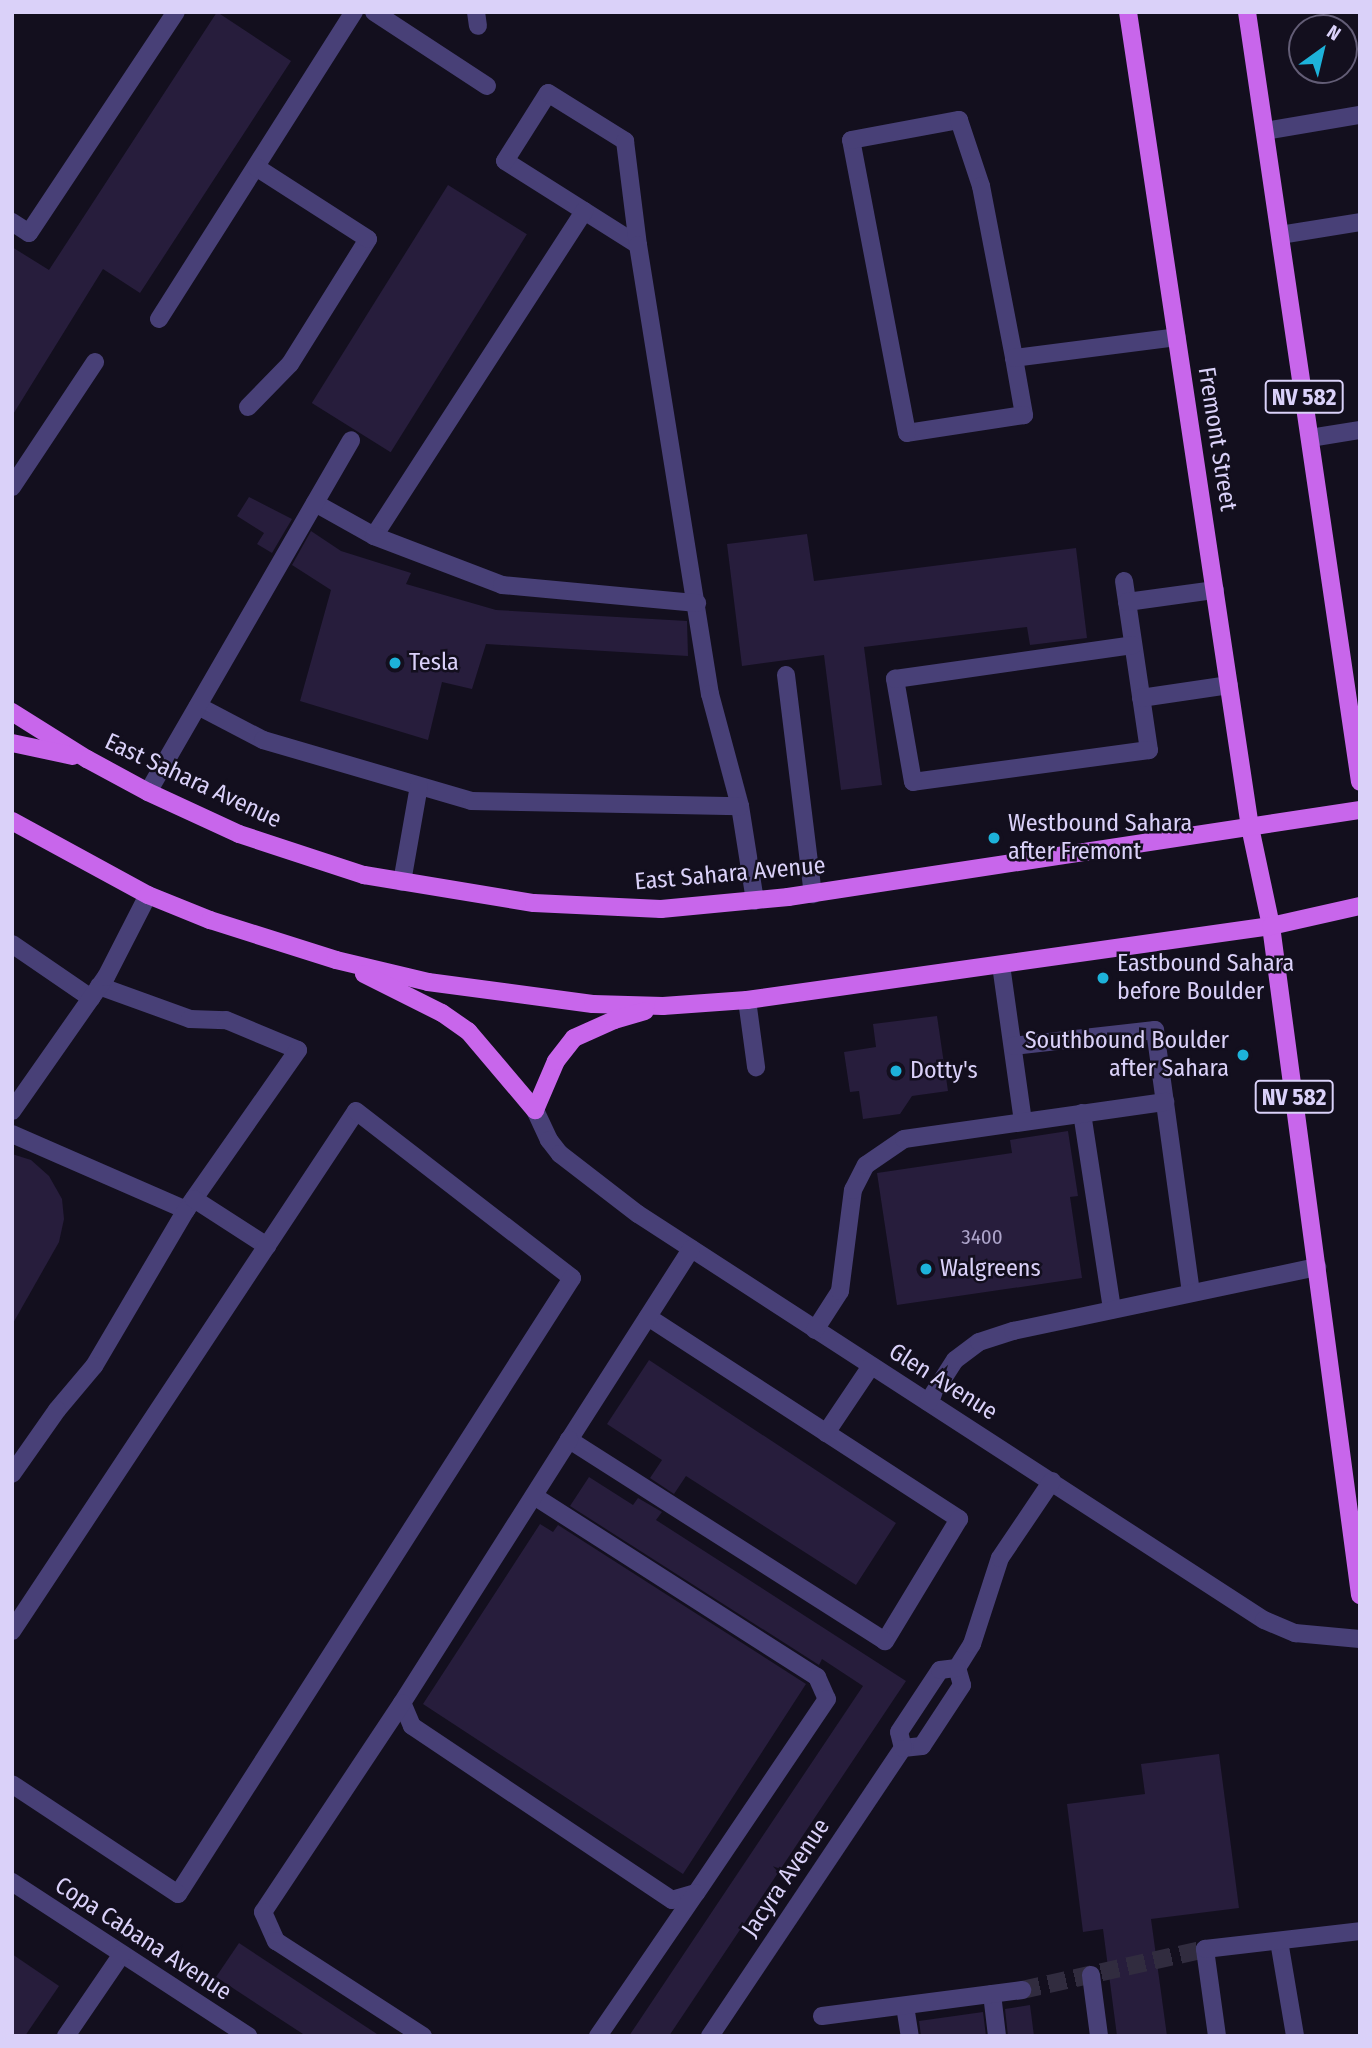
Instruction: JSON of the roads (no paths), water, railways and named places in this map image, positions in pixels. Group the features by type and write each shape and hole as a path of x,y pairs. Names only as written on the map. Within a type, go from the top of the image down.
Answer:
{"main road":[{"name":"Fremont Street","path":"1128,12 1250,827 1271,926"},
{"name":"NV 582","path":"1247,12 1360,782"},
{"name":"East Sahara Avenue","path":"12,712 87,759 148,792 239,834 333,867 402,882 534,903 661,909 755,901 1360,810"},
{"path":"12,743 87,759"},
{"path":"12,821 148,895 210,920 336,960 428,982 593,1003 663,1006 747,1000 1271,926 1360,905"},
{"name":"NV 582","path":"1271,926 1360,1594"},
{"path":"336,960 454,1021 482,1045 535,1110 556,1061 574,1038 614,1020 663,1006"}],"street":[{"path":"12,222 29,233 176,12"},
{"path":"159,319 354,12"},
{"path":"374,12 487,86"},
{"path":"638,246 505,161 548,93 625,141 638,246 713,706 740,806 755,901"},
{"path":"1265,131 1360,115"},
{"path":"959,120 981,186 1014,358 1024,415 907,433 851,140 959,120"},
{"path":"248,407 290,364 368,239 256,167"},
{"path":"374,536 584,211"},
{"path":"1280,236 1360,222"},
{"path":"1014,358 1177,337"},
{"path":"12,487 95,362"},
{"path":"1310,438 1360,430"},
{"path":"148,792 351,440"},
{"path":"315,503 374,536 502,585 697,603"},
{"path":"1124,581 1149,750 913,782 895,679 1133,645"},
{"path":"1127,602 1215,590"},
{"path":"786,675 813,894"},
{"path":"1141,698 1229,685"},
{"path":"198,706 263,740 471,801 740,806"},
{"path":"402,882 419,786"},
{"path":"12,1111 95,992 148,895"},
{"path":"12,944 95,992 190,1019 226,1020 298,1050 190,1204 94,1366 57,1410 12,1474"},
{"path":"1002,965 1023,1121"},
{"path":"747,1000 756,1067"},
{"path":"1013,1046 1155,1030 1191,1293"},
{"path":"815,1330 840,1291 853,1190 866,1166 904,1139 1165,1102"},
{"name":"Glen Avenue","path":"535,1110 545,1134 560,1154 638,1214 1264,1620 1295,1633 1360,1639"},
{"path":"12,1631 356,1111 572,1278 178,1894 12,1784"},
{"path":"1082,1113 1112,1310"},
{"path":"12,1134 190,1204 267,1246"},
{"path":"423,2036 276,1941 263,1912 402,1703 691,1249"},
{"path":"928,1402 955,1360 979,1342 1013,1331 1317,1267"},
{"path":"569,1440 885,1641 959,1518 648,1317"},
{"path":"826,1433 871,1366"},
{"name":"Jacyra Avenue","path":"903,1748 922,1746 962,1685 957,1668 972,1644 1000,1558 1052,1481"},
{"path":"534,1496 817,1677 827,1699 598,2036"},
{"name":"Jacyra Avenue","path":"710,2036 903,1748 899,1731 929,1686 940,1670 957,1668"},
{"path":"929,1686 951,1701"},
{"path":"402,1703 412,1726 672,1900 696,1893"},
{"name":"Copa Cabana Avenue","path":"12,1882 248,2036"},
{"path":"1217,2036 1205,1950 1360,1931"},
{"path":"1279,1941 1294,2036"},
{"path":"66,2036 122,1954"},
{"path":"1091,1975 1099,2036"},
{"path":"822,2015 1022,1990"},
{"path":"992,1994 997,2036"},
{"path":"905,2006 910,2036"}],"tunnel":[{"path":"1022,1990 1205,1949"}],"place":[{"name":"Tesla","path":"395,663"},
{"name":"Westbound Sahara after Fremont","path":"994,838"},
{"name":"Eastbound Sahara before Boulder","path":"1103,978"},
{"name":"Southbound Boulder after Sahara","path":"1243,1055"},
{"name":"Dotty's","path":"896,1071"},
{"name":"Walgreens","path":"926,1269"}]}
